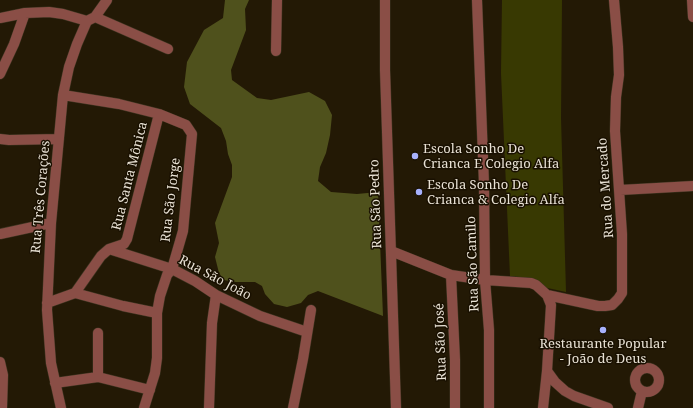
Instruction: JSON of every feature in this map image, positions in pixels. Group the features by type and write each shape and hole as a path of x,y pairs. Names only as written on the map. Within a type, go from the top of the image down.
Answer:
{"street":[{"name":"Rua Três Corações","path":"61,408 55,383 51,355 47,303 48,259 63,95 69,67 77,44 91,19 107,0"},
{"path":"276,51 277,0"},
{"name":"Rua São Pedro","path":"385,0 385,70 396,408"},
{"name":"Rua São Camilo","path":"477,0 484,184 485,280 489,330 489,408"},
{"name":"Rua do Mercado","path":"547,295 598,306 612,305 622,293 622,234 615,131 618,61 614,0"},
{"path":"692,0 693,17"},
{"path":"0,18 25,13 49,12 91,19 168,49"},
{"path":"0,74 14,44 25,13"},
{"path":"63,95 119,104 159,114"},
{"name":"Rua São Jorge","path":"144,408 155,373 157,358 158,313 164,284 172,269 183,231 192,134 186,124 159,114"},
{"name":"Rua Santa Mônica","path":"75,293 96,262 109,249 124,244 127,239 159,114"},
{"path":"0,139 59,139"},
{"path":"620,190 693,186"},
{"path":"0,234 51,223"},
{"name":"Rua São João","path":"109,249 172,269 195,281 216,295 260,316 307,332"},
{"path":"391,251 451,275 485,280 531,283 547,295 551,305 543,408"},
{"name":"Rua São José","path":"451,275 455,360 455,408"},
{"path":"47,303 75,293 123,306 158,313"},
{"path":"209,408 212,323 216,295"},
{"path":"293,408 311,310"},
{"path":"98,333 98,377"},
{"path":"0,362 3,375 2,408"},
{"path":"547,371 555,382 565,391 574,396 608,408"},
{"path":"55,383 98,377 150,390"},
{"path":"545,390 549,388 565,391"},
{"path":"638,408 642,391"}],"shaded area":[{"path":"225,0 249,0 245,9 246,30 231,70 232,80 257,98 271,100 309,92 325,101 332,115 330,135 326,153 320,167 318,181 331,192 357,194 378,192 383,316 318,291 308,295 301,303 287,307 274,304 265,294 262,286 255,282 236,282 224,280 219,273 215,257 219,243 215,223 232,177 232,165 221,128 190,104 184,87 187,62 204,30 223,18"},
{"path":"502,0 562,0 561,118 566,292 543,287 529,278 510,276 501,73"}],"place":[{"name":"Escola Sonho De Crianca E Colegio Alfa","path":"415,156"},
{"name":"Escola Sonho De Crianca & Colegio Alfa","path":"419,192"},
{"name":"Restaurante Popular - João de Deus","path":"603,330"}]}
